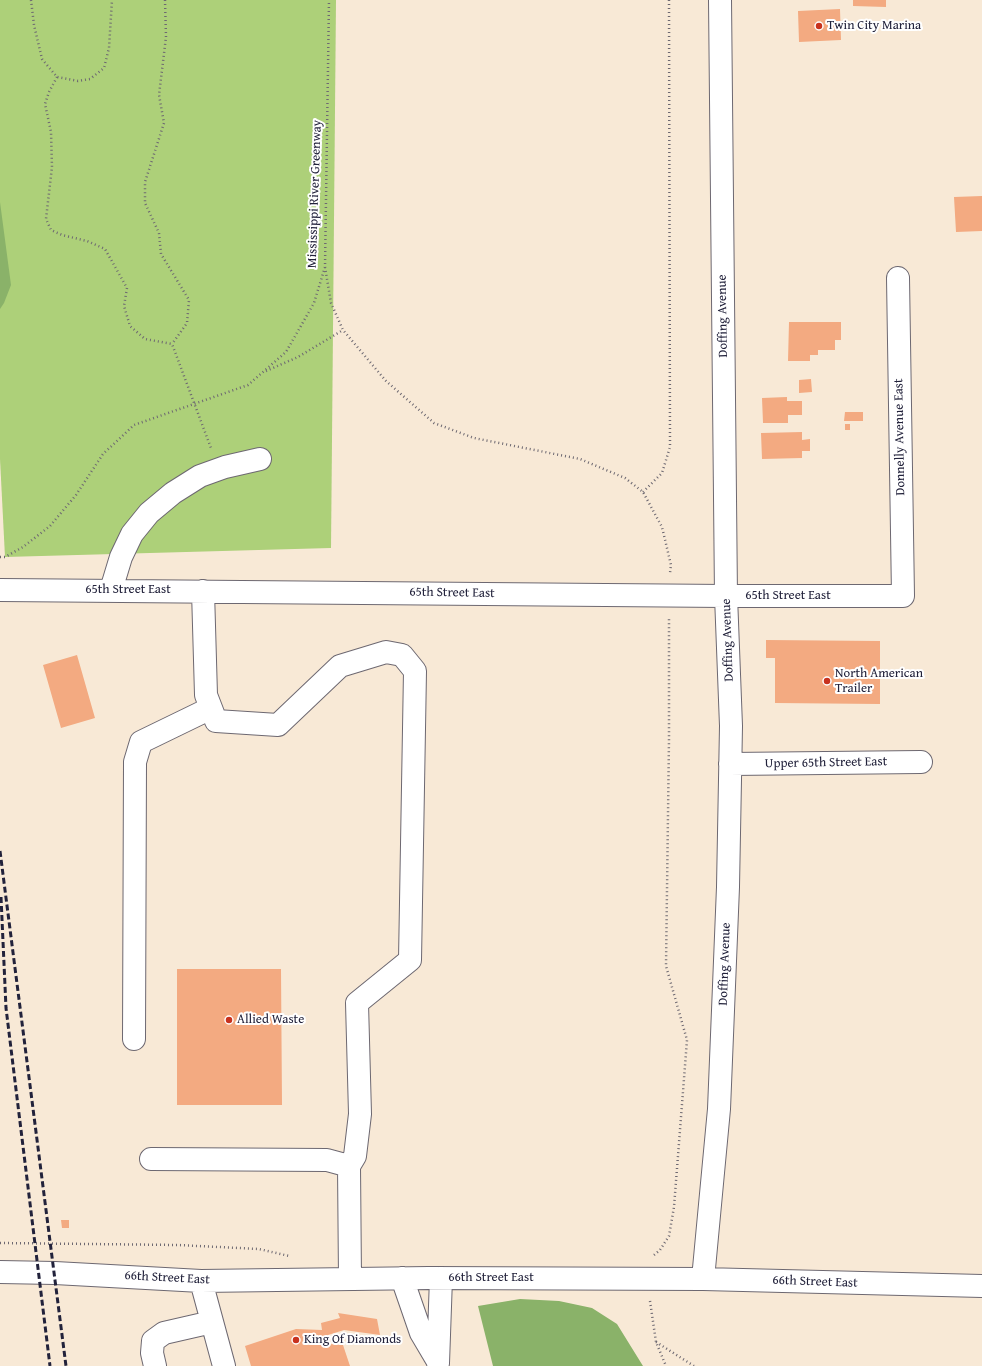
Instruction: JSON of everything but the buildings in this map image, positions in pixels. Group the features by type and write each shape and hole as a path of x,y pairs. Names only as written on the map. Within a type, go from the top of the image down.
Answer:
{"street":[{"name":"Doffing Avenue","path":"703,1279 719,1109 728,887 731,726 726,596 720,0"},
{"name":"Donnelly Avenue East","path":"898,278 903,596"},
{"path":"111,590 121,557 132,534 149,513 173,492 200,476 226,467 260,459"},
{"name":"65th Street East","path":"0,590 903,596"},
{"path":"203,591 206,695 216,721 278,725 340,666 386,652 402,655 415,671 410,960 357,1003 360,1114 356,1156 349,1166 350,1279"},
{"path":"134,1039 135,762 141,742 211,708"},
{"name":"Upper 65th Street East","path":"730,764 921,762"},
{"path":"151,1159 327,1160 349,1166"},
{"name":"66th Street East","path":"0,1272 54,1273 200,1281 402,1278 703,1279 982,1286"},
{"path":"402,1278 421,1333 438,1363"},
{"path":"438,1363 441,1278"},
{"path":"200,1281 224,1366"},
{"path":"156,1366 152,1353 153,1341 164,1333 212,1322"}],"path":[{"path":"31,0 34,25 42,60 57,77 78,81 90,79 104,68 109,48 112,0"},
{"path":"165,0 166,37 159,95 164,123 145,182 145,202 159,233 161,254 189,300 188,323 172,344"},
{"name":"Mississippi River Greenway","path":"0,557 5,557 23,547 50,526 76,495 102,454 134,425 248,385 286,352 314,303 325,267 329,0"},
{"path":"643,492 662,473 670,448 669,0"},
{"path":"57,77 49,92 45,104 51,132 52,167 46,219 51,230 62,235 87,241 105,249 127,288 124,306 130,326 145,339 172,344"},
{"path":"325,267 331,303 343,330 386,381 434,423 474,438 580,459 625,478 643,492 662,527 671,565 666,966 687,1040 674,1207 670,1236 660,1250 650,1259 650,1302 656,1342 666,1366"},
{"path":"262,373 298,357 343,330"},
{"path":"172,344 206,434"},
{"path":"0,1243 178,1244 259,1249 293,1257"},
{"path":"656,1342 694,1366"}],"green space":[{"path":"0,0 336,0 331,548 5,557 0,459"},
{"path":"0,202 11,285 0,309"},
{"path":"520,1299 559,1301 592,1308 617,1324 643,1366 493,1366 478,1306"}],"railway":[{"path":"0,851 66,1366"},
{"path":"1,897 6,1008 50,1366"}],"place":[{"name":"Twin City Marina","path":"819,26"},
{"name":"North American Trailer","path":"827,681"},
{"name":"Allied Waste","path":"229,1020"},
{"name":"King Of Diamonds","path":"296,1340"}]}
